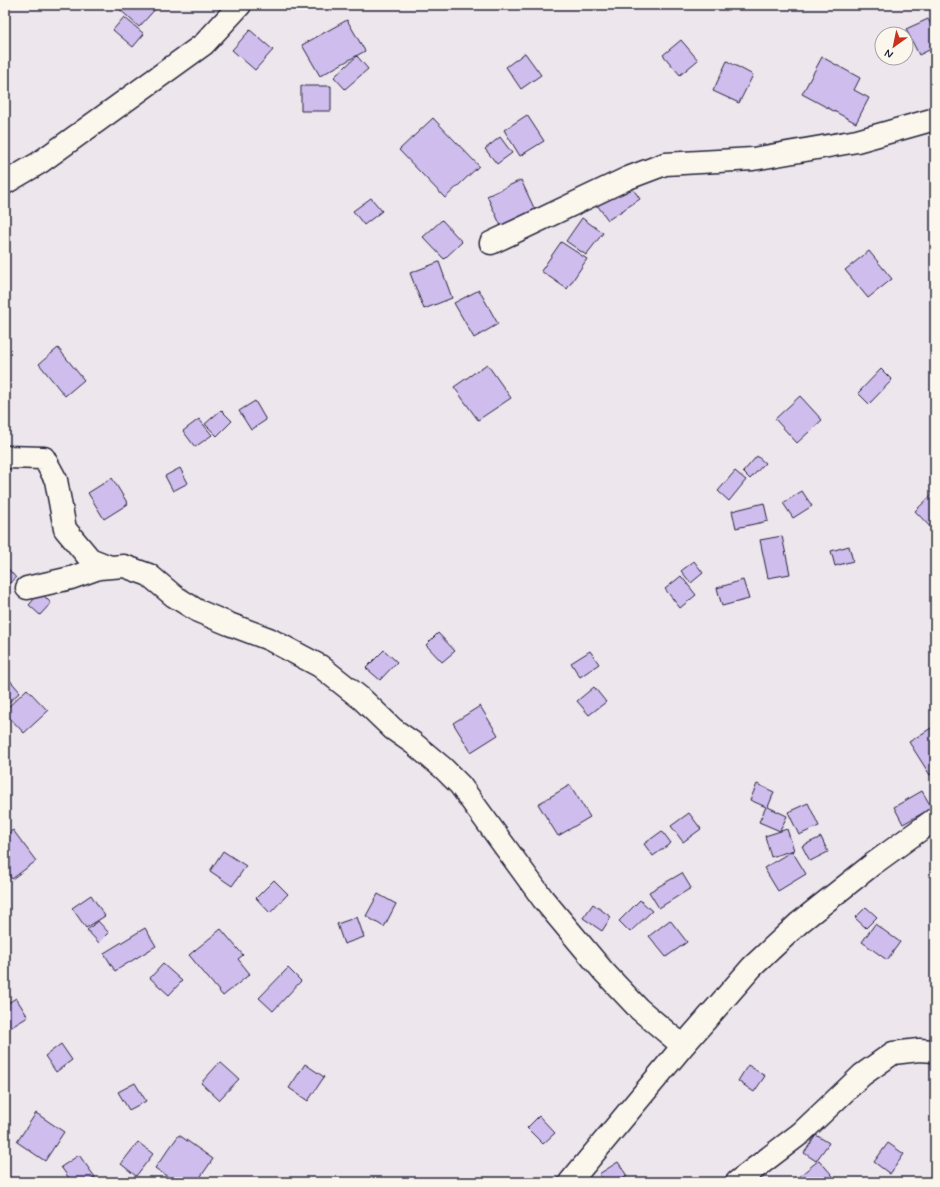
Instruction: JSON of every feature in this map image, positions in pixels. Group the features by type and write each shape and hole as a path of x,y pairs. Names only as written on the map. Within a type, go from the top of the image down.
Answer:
{"street":[{"path":"5,183 39,163 204,44 240,5"},
{"path":"491,243 628,178 665,164 753,159 857,141 935,119"},
{"path":"5,457 44,458 56,480 65,529 90,559 110,567"},
{"path":"27,588 71,578 99,568 124,566 149,575 174,596 198,611 270,639 320,666 363,700 393,729 443,768 460,785 543,900 604,972 639,1010 683,1046"},
{"path":"570,1182 683,1046 752,967 799,923 873,864 935,819"},
{"path":"737,1182 801,1132 862,1075 893,1053 919,1050 935,1051"}],"building":[{"path":"115,5 156,5 158,6 139,27"},
{"path":"124,17 144,34 133,47 113,30"},
{"path":"928,19 935,32 935,47 919,55 914,45 914,26 913,26"},
{"path":"347,20 365,51 320,76 302,45"},
{"path":"250,30 273,50 255,70 232,50"},
{"path":"681,40 698,60 680,75 663,55"},
{"path":"525,53 541,75 521,89 506,67"},
{"path":"357,56 368,69 345,89 334,77"},
{"path":"822,57 860,78 854,90 869,98 856,123 802,94"},
{"path":"727,61 753,75 739,103 713,91"},
{"path":"301,86 331,86 331,111 301,111"},
{"path":"527,115 544,141 520,156 504,130"},
{"path":"433,118 479,166 445,198 399,150"},
{"path":"500,137 512,153 497,164 485,149"},
{"path":"521,180 535,210 501,226 487,196"},
{"path":"629,183 640,199 608,220 597,205"},
{"path":"371,198 382,211 364,225 353,211"},
{"path":"582,218 603,233 586,255 566,241"},
{"path":"442,220 462,242 444,259 423,237"},
{"path":"561,242 587,259 567,289 541,271"},
{"path":"869,251 892,279 868,298 845,270"},
{"path":"439,262 452,298 424,309 410,273"},
{"path":"479,290 498,324 474,338 454,303"},
{"path":"58,348 84,380 65,396 39,364"},
{"path":"487,364 511,398 478,420 454,387"},
{"path":"881,369 892,380 869,404 858,393"},
{"path":"800,396 822,420 797,443 775,419"},
{"path":"255,401 266,420 251,430 239,411"},
{"path":"221,410 232,421 217,436 205,424"},
{"path":"199,419 212,435 195,447 183,431"},
{"path":"757,456 765,463 750,479 743,472"},
{"path":"180,468 188,483 173,491 165,476"},
{"path":"735,471 746,480 729,501 718,491"},
{"path":"112,478 128,504 104,519 88,493"},
{"path":"802,491 812,506 793,518 783,503"},
{"path":"935,492 935,532 915,511"},
{"path":"764,503 768,521 736,528 732,511"},
{"path":"782,536 790,574 768,578 760,540"},
{"path":"849,546 853,561 835,566 831,551"},
{"path":"694,561 703,573 691,583 681,571"},
{"path":"5,565 16,578 5,587"},
{"path":"681,576 696,595 680,608 665,589"},
{"path":"743,580 749,599 722,606 717,588"},
{"path":"40,592 51,603 40,615 29,605"},
{"path":"438,633 455,651 442,662 426,645"},
{"path":"384,650 397,662 380,680 366,668"},
{"path":"590,651 599,664 580,677 571,663"},
{"path":"8,678 20,692 6,705 5,681"},
{"path":"594,687 606,702 589,715 577,701"},
{"path":"27,689 48,711 24,733 5,713 5,710"},
{"path":"480,706 498,735 471,752 453,723"},
{"path":"931,728 935,734 935,772 930,775 909,742"},
{"path":"757,784 774,792 768,807 787,816 780,831 759,822 766,807 750,800"},
{"path":"570,785 590,817 558,836 538,804"},
{"path":"922,791 932,808 903,824 894,807"},
{"path":"808,803 819,826 799,835 788,812"},
{"path":"689,813 701,829 683,842 671,826"},
{"path":"787,829 794,850 771,857 765,836"},
{"path":"13,830 36,861 12,879 5,870 5,836"},
{"path":"662,831 671,843 653,856 644,844"},
{"path":"821,837 828,852 810,861 802,846"},
{"path":"223,851 246,866 232,886 210,871"},
{"path":"792,851 806,874 778,891 764,868"},
{"path":"682,873 691,888 659,908 649,892"},
{"path":"274,880 288,894 270,913 256,898"},
{"path":"378,894 396,904 384,927 366,916"},
{"path":"91,895 105,916 86,928 72,908"},
{"path":"640,900 652,911 630,932 619,921"},
{"path":"593,904 611,917 602,931 583,918"},
{"path":"866,907 877,917 866,928 855,918"},
{"path":"357,917 364,937 344,944 337,924"},
{"path":"670,920 687,942 666,957 649,936"},
{"path":"98,921 109,933 99,943 87,930"},
{"path":"875,924 900,942 887,960 862,942"},
{"path":"145,928 156,946 115,971 104,953"},
{"path":"221,929 243,955 238,959 250,974 223,996 189,955"},
{"path":"163,964 182,981 169,995 150,978"},
{"path":"288,968 301,981 273,1011 259,998"},
{"path":"16,998 28,1017 5,1031 5,1005"},
{"path":"61,1044 72,1060 56,1072 45,1056"},
{"path":"220,1062 239,1079 219,1100 201,1083"},
{"path":"305,1064 324,1077 308,1101 289,1088"},
{"path":"748,1065 765,1076 754,1092 738,1081"},
{"path":"135,1083 146,1101 129,1110 118,1092"},
{"path":"36,1113 64,1132 45,1161 17,1142"},
{"path":"539,1116 555,1133 543,1144 527,1128"},
{"path":"179,1135 213,1159 197,1182 175,1182 155,1168"},
{"path":"816,1135 829,1143 816,1161 804,1153"},
{"path":"138,1142 153,1154 136,1176 121,1164"},
{"path":"888,1143 904,1154 890,1174 874,1162"},
{"path":"79,1155 95,1177 87,1182 72,1182 61,1167"},
{"path":"819,1160 838,1182 798,1182 796,1179"},
{"path":"618,1162 627,1176 618,1182 605,1182 599,1174"}]}
